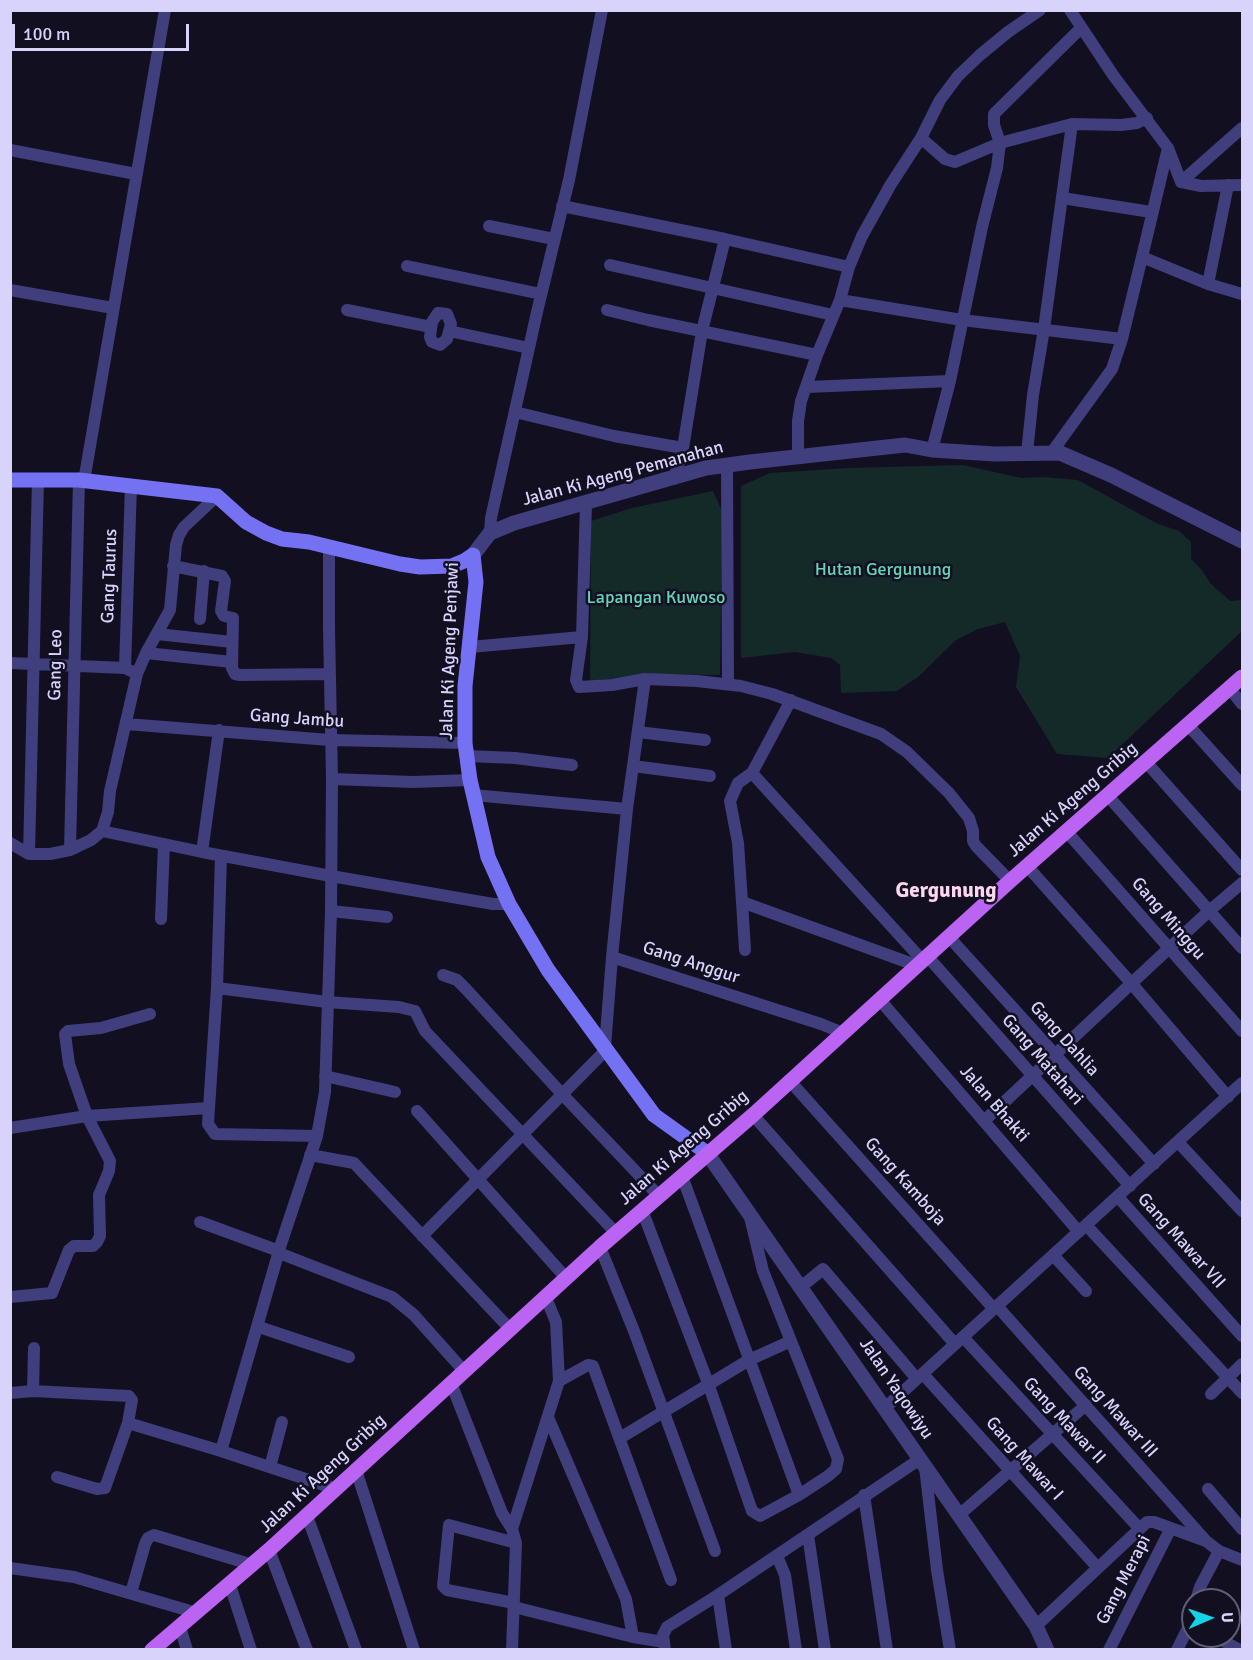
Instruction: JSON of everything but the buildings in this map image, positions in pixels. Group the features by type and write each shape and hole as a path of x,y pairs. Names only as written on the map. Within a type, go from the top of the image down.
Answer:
{"main road":[{"path":"10,480 81,480 217,496"},
{"name":"Jalan Ki Ageng Penjawi","path":"217,496 246,522 282,539 420,567 452,566 473,555 476,582 464,713 471,787 488,857 509,904 548,970 605,1048 654,1114 707,1153"},
{"name":"Jalan Ki Ageng Gribig","path":"152,1650 253,1565 616,1233 753,1115 1010,881 1242,677"}],"street":[{"name":"Gang Leo","path":"70,850 81,480 165,10"},
{"path":"473,555 490,533 491,518 575,150 602,10"},
{"path":"798,457 798,421 801,401 862,236 891,184 921,138 940,100 958,76 1008,32 1040,10"},
{"path":"1070,10 1113,75 1168,148 1181,182"},
{"path":"932,450 950,381 996,168 1000,143 994,125 994,114 1082,28"},
{"path":"921,138 945,159 955,162 1000,143 1072,124 1120,126 1137,123 1147,118"},
{"path":"1027,453 1033,395 1072,124"},
{"path":"1181,182 1242,128"},
{"path":"1052,452 1112,369 1122,339 1168,148"},
{"path":"10,150 136,174"},
{"path":"1181,182 1201,186 1242,185"},
{"path":"1209,284 1228,185"},
{"path":"1062,198 1151,212"},
{"path":"562,206 849,267"},
{"path":"489,226 554,239"},
{"path":"674,479 683,448 702,331 725,239"},
{"path":"1142,257 1209,284 1242,294"},
{"path":"610,265 833,315"},
{"path":"407,266 541,294"},
{"path":"10,290 113,308"},
{"path":"840,300 962,320 1122,339"},
{"path":"347,309 431,327"},
{"path":"607,310 817,355"},
{"path":"447,314 450,319 449,331 445,343 435,344 430,337 434,316 447,314"},
{"path":"449,331 530,348"},
{"path":"807,387 950,381"},
{"path":"515,412 614,436 683,448"},
{"name":"Jalan Ki Ageng Pemanahan","path":"490,533 514,523 706,468 905,445 932,450 995,454 1052,452 1067,455 1242,542"},
{"path":"727,465 728,684"},
{"path":"29,854 38,479"},
{"name":"Gang Taurus","path":"125,668 131,485"},
{"path":"10,843 29,854 50,854 70,850 91,840 102,831 137,674 170,610 176,545 184,527 217,496"},
{"path":"586,502 582,637 576,680 579,687 612,685 645,679 741,686 791,700 881,734 908,752 960,806 972,825 973,841 976,846 1010,881"},
{"path":"221,1451 279,1252 317,1136 325,1092 331,911 332,779 329,547"},
{"path":"173,566 218,574 225,581 221,611 224,616 233,618 232,662 235,674 329,674"},
{"path":"200,619 204,571"},
{"path":"156,634 232,642"},
{"path":"470,647 582,637"},
{"path":"146,653 232,662"},
{"path":"10,663 125,668 137,674"},
{"path":"422,1236 605,1048 627,809 645,679"},
{"path":"1230,689 1242,704"},
{"path":"745,950 738,843 730,801 738,783 752,773 791,700"},
{"name":"Gang Jambu","path":"126,724 466,749 572,765"},
{"path":"1188,725 1242,785"},
{"path":"202,852 219,730"},
{"path":"638,732 705,740"},
{"path":"1146,762 1242,870"},
{"path":"633,766 710,776"},
{"name":"Gang Matahari","path":"752,773 923,962 1032,1076 1130,1186"},
{"path":"332,779 471,787 627,809"},
{"path":"1108,796 1242,948"},
{"path":"102,831 331,876 493,904 509,904"},
{"name":"Gang Minggu","path":"1067,832 1242,1030"},
{"path":"161,919 164,844"},
{"path":"221,856 217,988 208,1124 215,1134 317,1136"},
{"path":"1027,866 1228,1097"},
{"path":"985,1120 1242,883"},
{"path":"742,902 923,962"},
{"path":"331,911 387,917"},
{"name":"Gang Dahlia","path":"949,937 1054,1056 1154,1164"},
{"name":"Gang Anggur","path":"612,957 843,1033"},
{"path":"443,975 457,980 466,988 658,1196"},
{"path":"217,988 327,1002 399,1007 415,1011 425,1031 616,1233"},
{"name":"Jalan Bhakti","path":"880,1000 1083,1228 1242,1393"},
{"path":"10,1298 52,1293 69,1250 74,1246 93,1246 98,1242 100,1236 99,1195 109,1171 110,1161 87,1116 69,1064 66,1033 101,1028 150,1014"},
{"path":"325,1076 395,1092"},
{"name":"Gang Kamboja","path":"789,1080 996,1307"},
{"path":"886,1407 1242,1085"},
{"path":"10,1128 87,1116 209,1108"},
{"path":"417,1111 567,1279"},
{"name":"Gang Mawar II","path":"753,1115 959,1340 1053,1435 1139,1528"},
{"path":"1178,1142 1242,1212"},
{"name":"Jalan Yaqowiyu","path":"707,1153 886,1407 1036,1626 1047,1650"},
{"path":"310,1155 354,1163 510,1329"},
{"path":"682,1176 799,1495"},
{"name":"Gang Mawar VII","path":"1118,1197 1242,1336"},
{"path":"642,1210 708,1383 754,1514 762,1515 799,1495 836,1469 838,1459 760,1262 748,1210"},
{"path":"200,1222 392,1297 408,1309 464,1371"},
{"path":"600,1248 634,1331 715,1551"},
{"path":"1053,1255 1086,1291"},
{"name":"Gang Mawar I","path":"801,1287 823,1269 1098,1568"},
{"path":"512,1529 559,1381 556,1322 546,1298"},
{"name":"Gang Mawar III","path":"996,1307 1206,1541"},
{"path":"259,1327 349,1357"},
{"path":"620,1438 708,1383 749,1360 791,1341"},
{"path":"33,1391 34,1348"},
{"path":"1211,1394 1242,1364"},
{"path":"559,1381 588,1365 593,1366 671,1580"},
{"path":"451,1383 516,1543 512,1650"},
{"path":"10,1393 33,1391 129,1396 132,1400 128,1423 105,1488 97,1489 57,1477"},
{"path":"959,1515 1086,1406"},
{"path":"548,1417 626,1599 633,1636"},
{"path":"270,1467 282,1422"},
{"path":"128,1423 336,1489"},
{"path":"516,1543 449,1525 443,1586 447,1590 514,1605 665,1646 664,1631 668,1627 864,1496 923,1463 950,1650"},
{"path":"356,1470 414,1650"},
{"path":"1209,1490 1242,1529"},
{"path":"864,1496 887,1650"},
{"path":"307,1515 356,1650"},
{"path":"1036,1626 1147,1522 1171,1527 1206,1541 1219,1551 1242,1560"},
{"name":"Gang Merapi","path":"1109,1650 1171,1527"},
{"path":"808,1534 825,1650"},
{"path":"131,1593 145,1544 148,1538 154,1535 253,1565"},
{"path":"269,1550 307,1650"},
{"path":"1200,1588 1219,1551"},
{"path":"777,1556 785,1575 796,1650"},
{"path":"10,1568 74,1577 197,1613"},
{"path":"230,1585 251,1650"},
{"path":"718,1595 726,1650"},
{"path":"180,1627 187,1650"}],"green space":[{"name":"Hutan Gergunung","path":"963,465 1021,478 1078,480 1156,523 1179,531 1191,542 1191,559 1210,583 1230,601 1242,600 1242,631 1108,758 1057,754 1016,687 1020,656 1005,622 978,629 956,640 918,677 897,691 841,693 840,665 831,658 795,652 741,658 741,486 770,473"},
{"name":"Lapangan Kuwoso","path":"713,491 722,511 720,675 650,674 590,681 591,521 632,508"}],"district":[{"name":"Gergunung","path":"946,891"}]}
